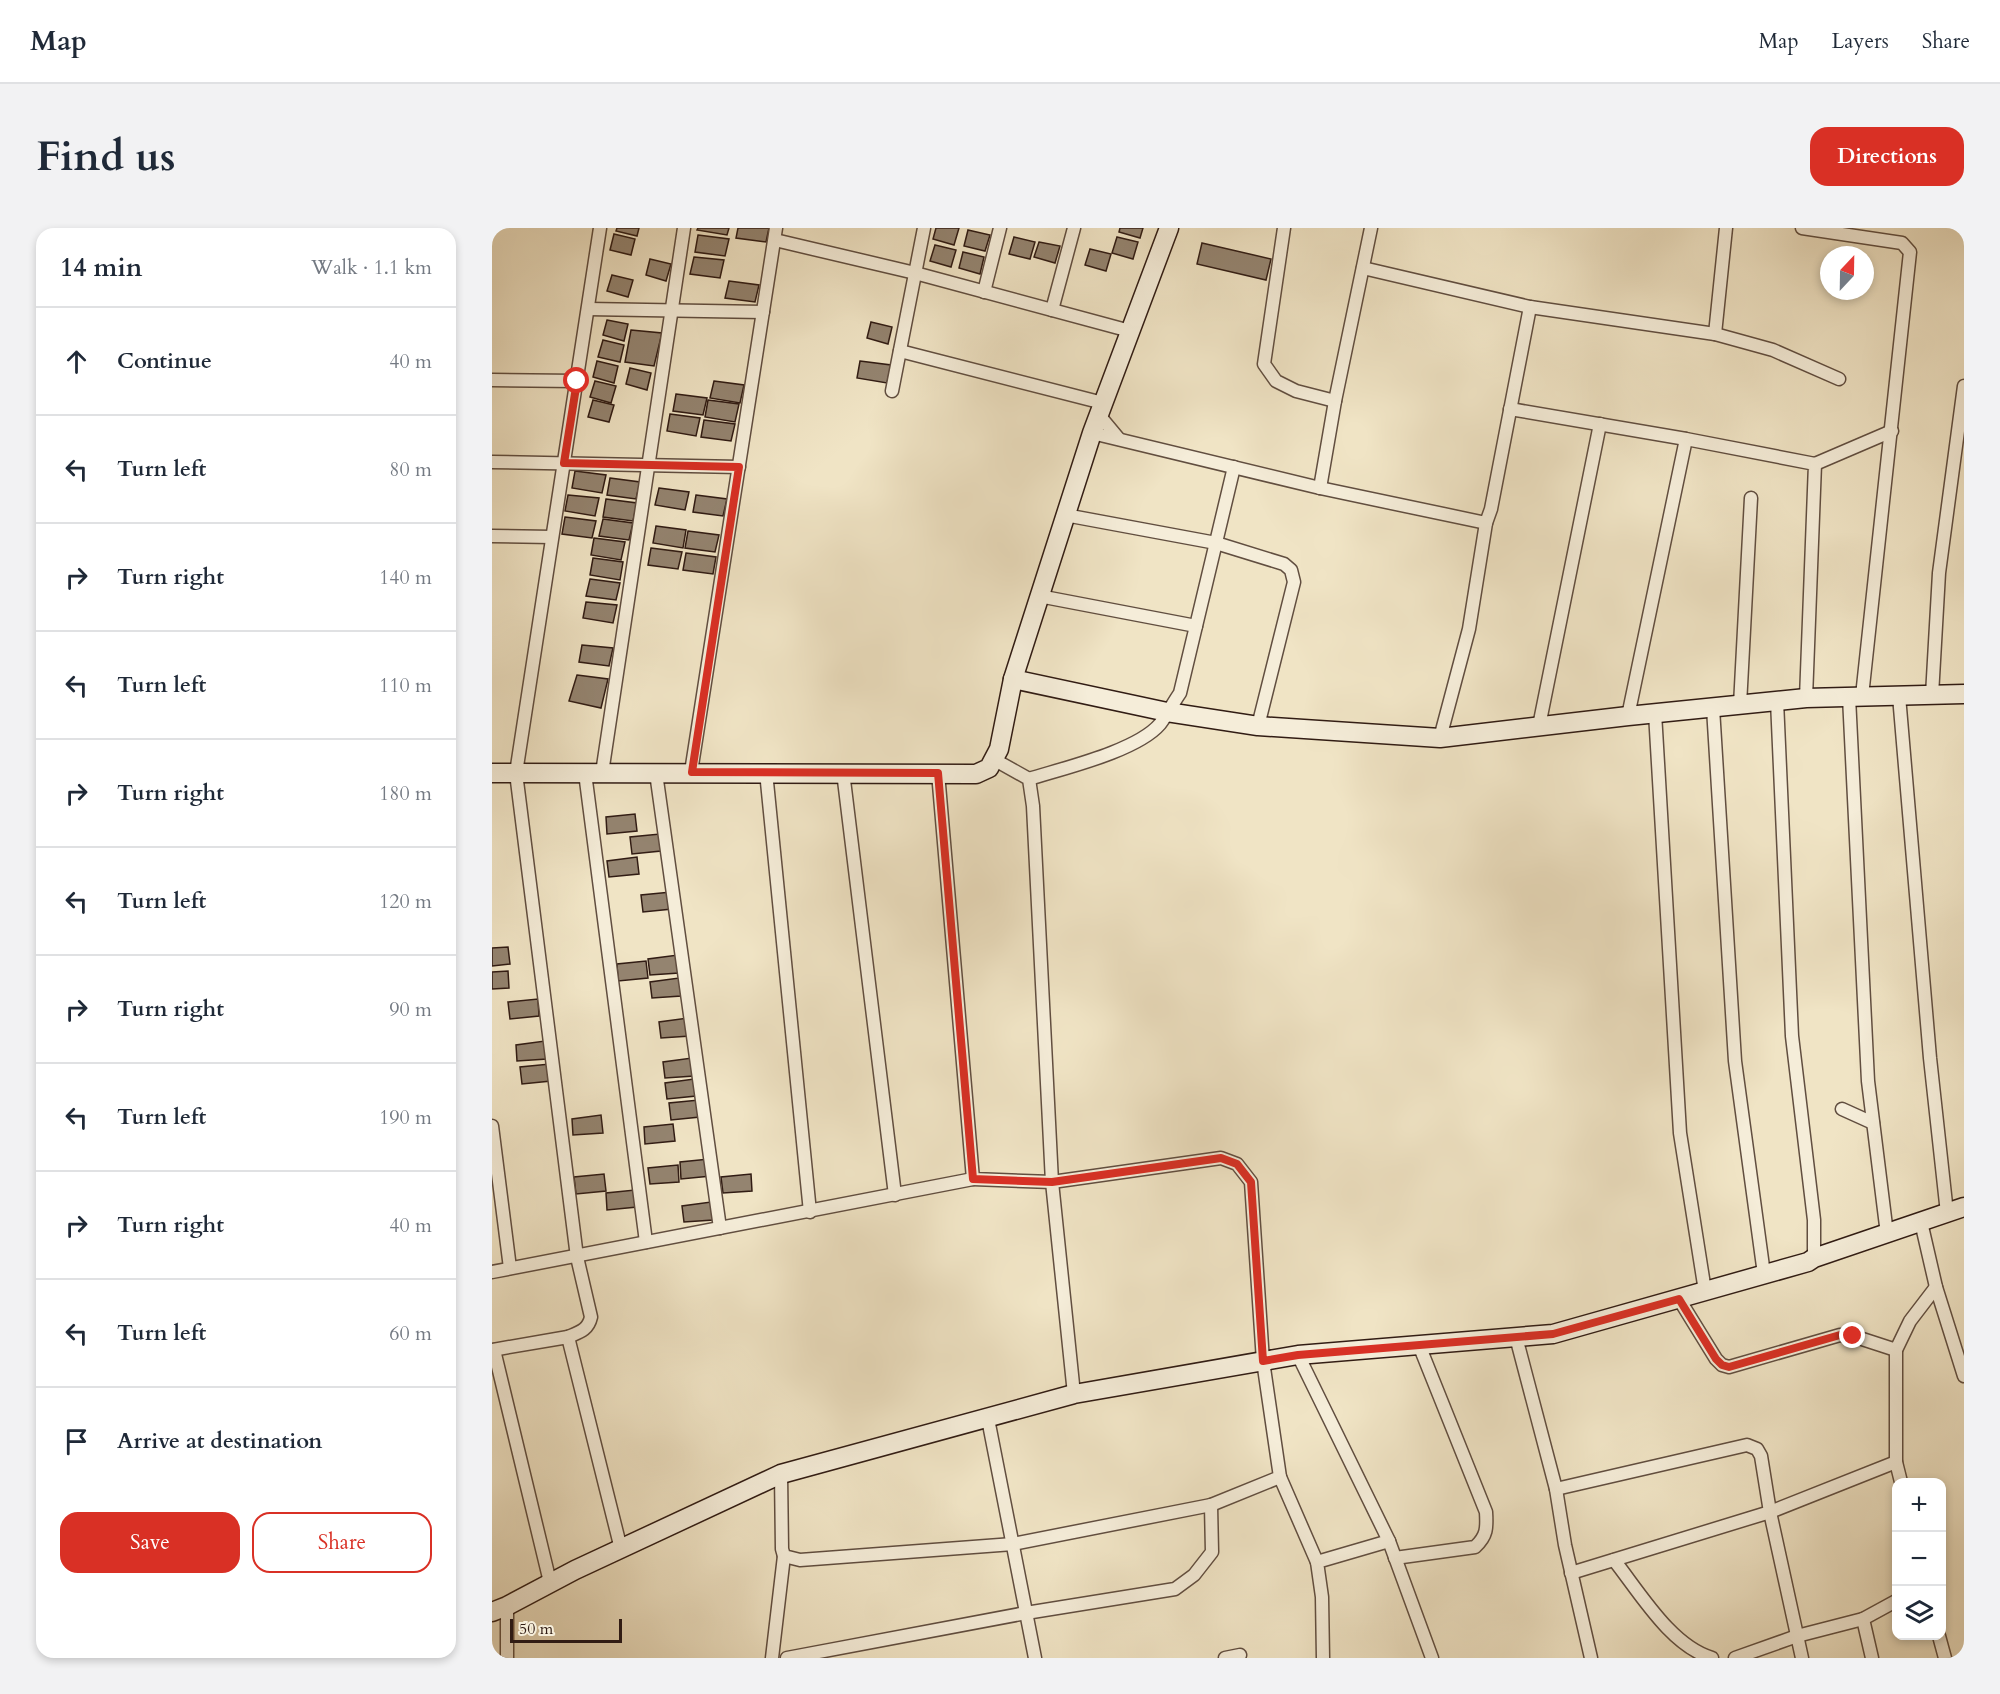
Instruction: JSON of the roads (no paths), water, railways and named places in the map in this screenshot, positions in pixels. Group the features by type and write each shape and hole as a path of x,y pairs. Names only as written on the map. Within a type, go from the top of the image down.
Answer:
{"street":[{"path":"550,1582 493,1350 568,1337 589,1326 591,1317 576,1257 516,773 600,228"},
{"path":"646,1242 593,773 648,465 684,228"},
{"path":"892,391 924,228"},
{"path":"984,292 1000,228"},
{"path":"1052,310 1074,228"},
{"path":"492,773 976,774 989,768 995,760 1013,679 1092,433 1169,228"},
{"path":"1284,228 1264,364 1276,381 1296,391 1335,400"},
{"path":"1320,488 1335,400 1371,228"},
{"path":"1715,333 1726,228"},
{"path":"1802,228 1902,243 1910,252 1892,431 1856,697 1868,1081 1887,1234"},
{"path":"692,772 776,234 1130,331"},
{"path":"1363,268 1530,307 1715,333 1773,350 1839,379"},
{"path":"1440,738 1469,629 1486,523 1530,307"},
{"path":"588,309 763,312"},
{"path":"900,351 1101,409 1119,439"},
{"path":"492,380 577,381"},
{"path":"1932,695 1939,573 1964,386"},
{"path":"1510,409 1815,464 1892,431"},
{"path":"1539,726 1600,424"},
{"path":"1092,433 1320,488 1486,523"},
{"path":"1628,716 1686,439"},
{"path":"492,462 739,467"},
{"path":"1806,698 1815,464"},
{"path":"995,760 1029,779 1132,746 1160,724 1180,693 1234,467"},
{"path":"1740,705 1751,498"},
{"path":"1065,515 1216,543 1284,564 1291,570 1294,582 1258,726"},
{"path":"492,536 552,537"},
{"path":"1040,596 1196,626"},
{"path":"1013,679 1167,712 1258,726 1440,738 1806,698 1964,694"},
{"path":"1899,696 1930,1058 1947,1213"},
{"path":"1776,701 1792,1036 1814,1220 1814,1258"},
{"path":"1713,708 1735,1061 1764,1275"},
{"path":"1654,713 1680,1133 1705,1291"},
{"path":"656,772 720,1228"},
{"path":"766,772 810,1212"},
{"path":"843,772 895,1195"},
{"path":"938,773 973,1179"},
{"path":"1029,779 1033,806 1052,1182 1074,1394"},
{"path":"1842,1109 1873,1123"},
{"path":"492,1126 510,1268"},
{"path":"492,1272 973,1179 1052,1182 1221,1158 1237,1164 1251,1182 1263,1361 1280,1477 1317,1562 1322,1597 1323,1658"},
{"path":"507,1658 500,1609 550,1582 781,1474 1074,1394 1298,1355 1553,1334 1808,1262 1964,1207"},
{"path":"1921,1222 1936,1287 1964,1376"},
{"path":"1901,1478 1896,1462 1896,1350 1910,1321 1936,1287"},
{"path":"1679,1299 1716,1359 1722,1365 1729,1367 1840,1335 1853,1336 1896,1350"},
{"path":"568,1337 621,1549"},
{"path":"1516,1337 1556,1490 1571,1573 1591,1658"},
{"path":"1395,1558 1475,1546 1483,1539 1487,1525 1486,1512 1419,1345"},
{"path":"1298,1355 1389,1541 1432,1658"},
{"path":"988,1419 1035,1658"},
{"path":"1556,1490 1747,1445 1757,1449 1761,1456 1770,1512 1802,1658"},
{"path":"1571,1573 1770,1512 1896,1462"},
{"path":"772,1658 784,1556 781,1474"},
{"path":"784,1556 800,1560 1013,1544 1211,1505 1280,1477"},
{"path":"787,1658 1026,1613 1175,1589 1194,1575 1212,1552 1211,1505"},
{"path":"1317,1562 1389,1541"},
{"path":"1614,1560 1674,1637 1701,1655 1712,1658"},
{"path":"1736,1658 1797,1636 1863,1619 1892,1603"},
{"path":"1863,1619 1872,1658"},
{"path":"1940,1640 1945,1658"},
{"path":"1225,1658 1240,1655"}]}
